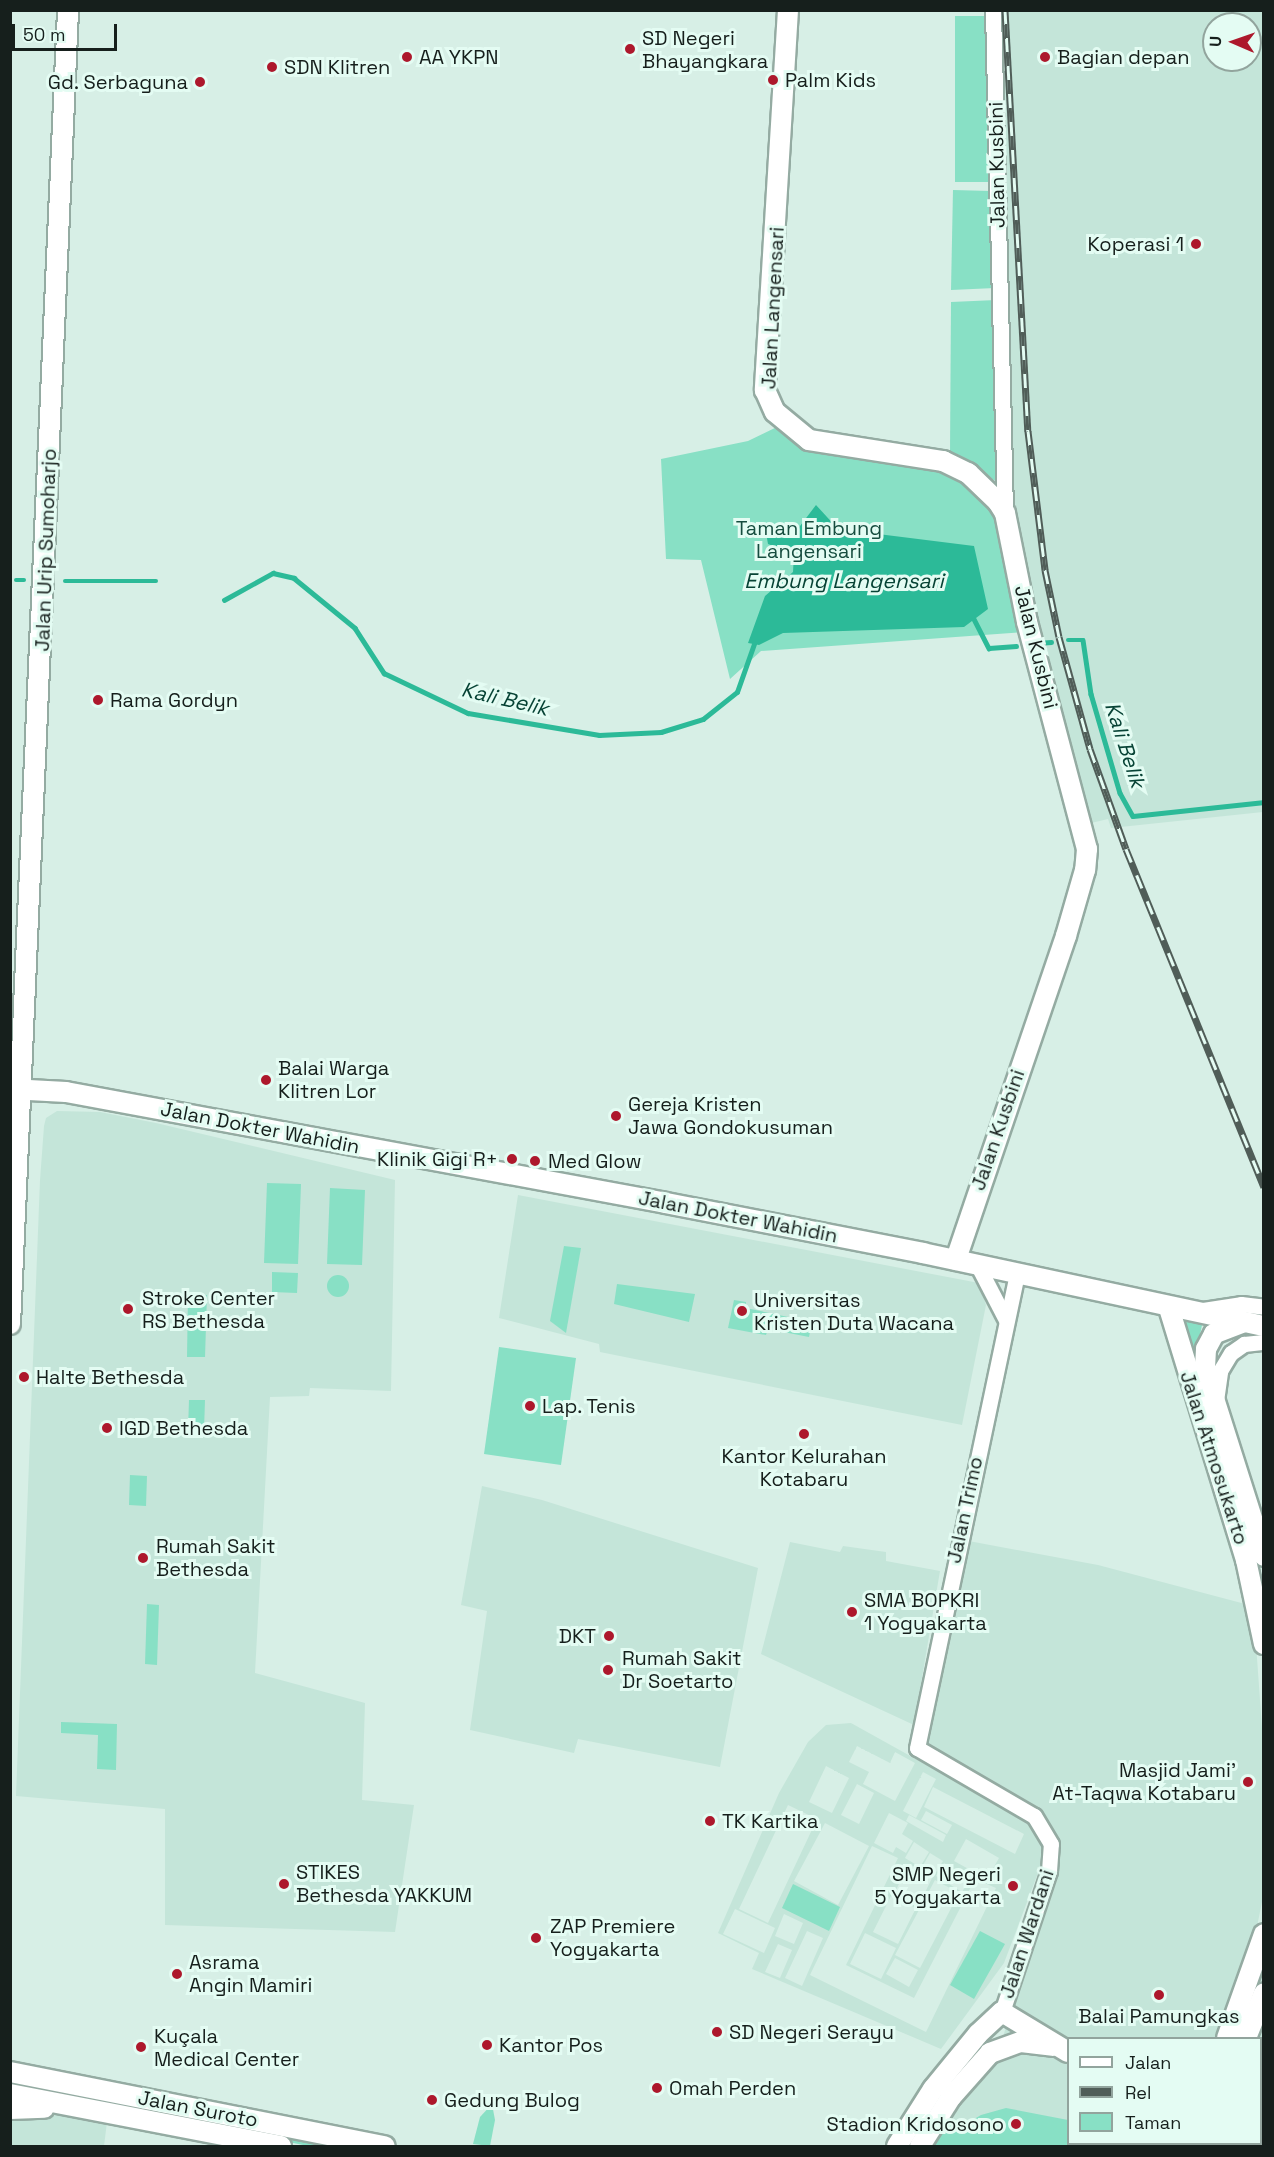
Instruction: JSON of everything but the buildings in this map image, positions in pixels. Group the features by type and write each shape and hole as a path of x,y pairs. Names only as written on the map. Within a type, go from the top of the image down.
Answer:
{"main road":[{"name":"Jalan Urip Sumoharjo","path":"10,1324 15,1089 68,10"},
{"name":"Jalan Langensari","path":"788,10 765,390 775,412 809,440 943,461 979,481 1005,513"},
{"name":"Jalan Kusbini","path":"956,1260 1086,870 1087,849 1027,622 1005,513"},
{"name":"Jalan Dokter Wahidin","path":"15,1089 66,1092 923,1252 1168,1308 1263,1326"},
{"name":"Jalan Atmosukarto","path":"1168,1308 1246,1560 1263,1644"},
{"name":"Jalan Atmosukarto","path":"1242,1323 1221,1329 1206,1349 1205,1370 1216,1412 1263,1556"},
{"path":"1246,2037 1259,1986 1263,1934"},
{"path":"1228,2037 1259,1986"},
{"path":"897,2146 933,2089 978,2034 1002,2012 1066,2050"},
{"path":"920,2146 936,2118 982,2060 1013,2043 1032,2042 1066,2050"},
{"path":"10,2060 32,2076"},
{"name":"Jalan Suroto","path":"10,2072 385,2146"},
{"name":"Jalan Suroto","path":"10,2094 281,2146"},
{"path":"10,2109 62,2104"}],"street":[{"name":"Jalan Kusbini","path":"993,10 1005,513"},
{"path":"977,1264 1006,1320"},
{"name":"Jalan Trimo","path":"917,1748 1017,1273"},
{"path":"1191,1312 1241,1304 1263,1306"},
{"name":"Jalan Atmosukarto","path":"1216,1412 1220,1371 1237,1347 1263,1342"},
{"name":"Jalan Wardani","path":"917,1748 1034,1816 1051,1844 1049,1871 1002,2012"}],"shaded area":[{"path":"995,11 1263,11 1263,812 1111,828 1108,819 1087,824 1041,651 1013,513"},
{"name":"Rumah Sakit Bethesda","path":"57,1111 100,1112 156,1123 395,1180 391,1391 310,1388 309,1396 270,1397 255,1673 365,1703 362,1800 414,1805 395,1932 165,1925 165,1809 16,1796 40,1180 44,1126 46,1118"},
{"name":"Universitas Kristen Duta Wacana","path":"518,1195 979,1283 986,1305 962,1425 600,1352 599,1344 499,1318"},
{"name":"Rumah Sakit Dr Soetarto","path":"482,1486 542,1500 758,1568 720,1767 578,1739 574,1753 470,1730 487,1611 461,1605"},
{"path":"958,1539 1098,1565 1249,1605 1254,1616 1264,1756 1263,1897 1252,1951 1263,1951 1263,2146 930,2146 949,2114 995,2065 1052,1867 1049,1828 918,1747"},
{"name":"SMA BOPKRI 1 Yogyakarta","path":"790,1542 840,1552 843,1546 886,1552 886,1561 940,1571 914,1725 761,1654"},
{"name":"SMP Negeri 5 Yogyakarta","path":"851,1723 1038,1827 1044,1857 1004,1963 941,2049 752,1969 759,1953 718,1933 779,1793 808,1742 826,1725","holes":["857,1746 890,1763 895,1752 915,1763 895,1801 863,1784 869,1772 849,1762","826,1766 849,1778 832,1813 809,1802","923,1772 936,1779 916,1818 903,1811","857,1784 874,1793 859,1824 841,1815","933,1787 1024,1834 1015,1854 924,1807","788,1805 817,1819 768,1923 739,1909","926,1811 952,1825 947,1834 921,1820","889,1813 908,1823 902,1834 913,1841 906,1853 896,1847 893,1853 874,1843","909,1815 946,1835 943,1842 906,1821","825,1823 869,1846 838,1905 794,1881","966,1839 999,1858 987,1879 954,1861","914,1842 929,1852 920,1867 905,1858","872,1846 898,1858 846,1965 914,1998 975,1879 996,1888 926,2032 810,1975","930,1853 943,1861 935,1874 922,1867","944,1863 970,1879 962,1892 936,1876","909,1864 933,1876 918,1907 894,1894","935,1880 959,1893 920,1968 895,1955","891,1896 916,1908 898,1944 873,1932","735,1909 775,1928 764,1953 723,1934","784,1914 803,1923 794,1944 775,1936","807,1931 823,1938 802,1986 785,1978","865,1933 896,1948 881,1979 850,1964","778,1944 792,1950 780,1978 765,1972","895,1958 918,1970 909,1987 886,1974"]},
{"path":"56,2115 107,2122 104,2146 11,2146 10,2118 34,2120"}],"green space":[{"path":"955,16 985,16 992,182 955,182"},
{"path":"953,190 991,191 995,288 951,290"},
{"path":"996,300 999,483 950,454 951,302"},
{"name":"Taman Embung Langensari","path":"783,424 941,463 982,485 1006,521 1025,632 761,651 730,679 701,560 666,559 661,459 748,441"},
{"path":"267,1183 301,1184 298,1264 264,1263"},
{"path":"330,1188 365,1190 362,1265 327,1264"},
{"path":"564,1246 581,1248 566,1333 550,1321"},
{"path":"272,1272 298,1273 297,1293 272,1292"},
{"path":"338,1275 346,1278 349,1286 346,1294 338,1297 330,1294 327,1286 330,1278"},
{"path":"617,1284 695,1294 689,1322 614,1304"},
{"path":"188,1294 207,1295 205,1357 187,1357"},
{"path":"734,1300 746,1302 746,1308 812,1322 809,1337 768,1329 766,1335 728,1328"},
{"path":"1179,1315 1203,1320 1197,1350 1247,1521"},
{"name":"Lap. Tenis","path":"499,1347 576,1358 561,1465 484,1454"},
{"path":"189,1400 205,1400 204,1430 188,1430"},
{"path":"130,1475 147,1476 146,1506 129,1505"},
{"path":"147,1604 159,1605 157,1665 145,1664"},
{"path":"61,1722 117,1724 116,1770 97,1769 98,1735 61,1733"},
{"path":"793,1884 840,1907 829,1931 782,1908"},
{"path":"980,1931 1005,1944 974,1999 950,1985"},
{"path":"11,2076 357,2146 308,2146 11,2086"},
{"path":"492,2104 495,2120 490,2146 473,2144 480,2117"},
{"name":"Stadion Kridosono","path":"1006,2108 1067,2120 1067,2145 1172,2146 934,2146 950,2120 959,2128 981,2115"}],"water":[{"name":"Embung Langensari","path":"816,505 838,529 974,546 988,609 964,627 783,633 759,645 748,643 765,596 793,572 794,554 768,544 766,533 771,526 797,530"}],"waterway":[{"name":"Kali Belik","path":"224,600 273,573 294,578 355,628 384,673 468,713 599,735 661,732 703,719 737,692 754,644"},
{"name":"Kali Belik","path":"16,580 24,580"},
{"name":"Kali Belik","path":"65,581 156,581"},
{"name":"Kali Belik","path":"974,619 989,648 1016,646"},
{"name":"Kali Belik","path":"1068,640 1083,640 1091,694 1120,793 1133,816 1264,802"},
{"name":"Kali Belik","path":"1037,643 1051,642"}],"railway":[{"path":"1005,10 1028,431 1045,570 1059,637 1090,749 1126,849 1264,1187"}],"place":[{"name":"SD Negeri Bhayangkara","path":"630,49"},
{"name":"AA YKPN","path":"407,57"},
{"name":"Bagian depan","path":"1045,57"},
{"name":"SDN Klitren","path":"272,67"},
{"name":"Palm Kids","path":"773,80"},
{"name":"Gd. Serbaguna","path":"200,82"},
{"name":"Koperasi 1","path":"1196,244"},
{"name":"Rama Gordyn","path":"98,700"},
{"name":"Balai Warga Klitren Lor","path":"266,1080"},
{"name":"Gereja Kristen Jawa Gondokusuman","path":"616,1116"},
{"name":"Klinik Gigi R+","path":"512,1159"},
{"name":"Med Glow","path":"535,1161"},
{"name":"Stroke Center RS Bethesda","path":"128,1309"},
{"name":"Universitas Kristen Duta Wacana","path":"742,1311"},
{"name":"Halte Bethesda","path":"24,1377"},
{"name":"Lap. Tenis","path":"530,1406"},
{"name":"IGD Bethesda","path":"107,1428"},
{"name":"Kantor Kelurahan Kotabaru","path":"804,1434"},
{"name":"Rumah Sakit Bethesda","path":"143,1558"},
{"name":"SMA BOPKRI 1 Yogyakarta","path":"852,1612"},
{"name":"DKT","path":"609,1636"},
{"name":"Rumah Sakit Dr Soetarto","path":"608,1670"},
{"name":"Masjid Jami' At-Taqwa Kotabaru","path":"1248,1782"},
{"name":"TK Kartika","path":"710,1821"},
{"name":"STIKES Bethesda YAKKUM","path":"284,1884"},
{"name":"SMP Negeri 5 Yogyakarta","path":"1013,1886"},
{"name":"ZAP Premiere Yogyakarta","path":"536,1938"},
{"name":"Asrama Angin Mamiri","path":"177,1974"},
{"name":"Balai Pamungkas","path":"1159,1995"},
{"name":"SD Negeri Serayu","path":"717,2032"},
{"name":"Kantor Pos","path":"487,2045"},
{"name":"Kuçala Medical Center","path":"141,2047"},
{"name":"Omah Perden","path":"657,2088"},
{"name":"Gedung Bulog","path":"432,2100"},
{"name":"Stadion Kridosono","path":"1016,2124"}]}
